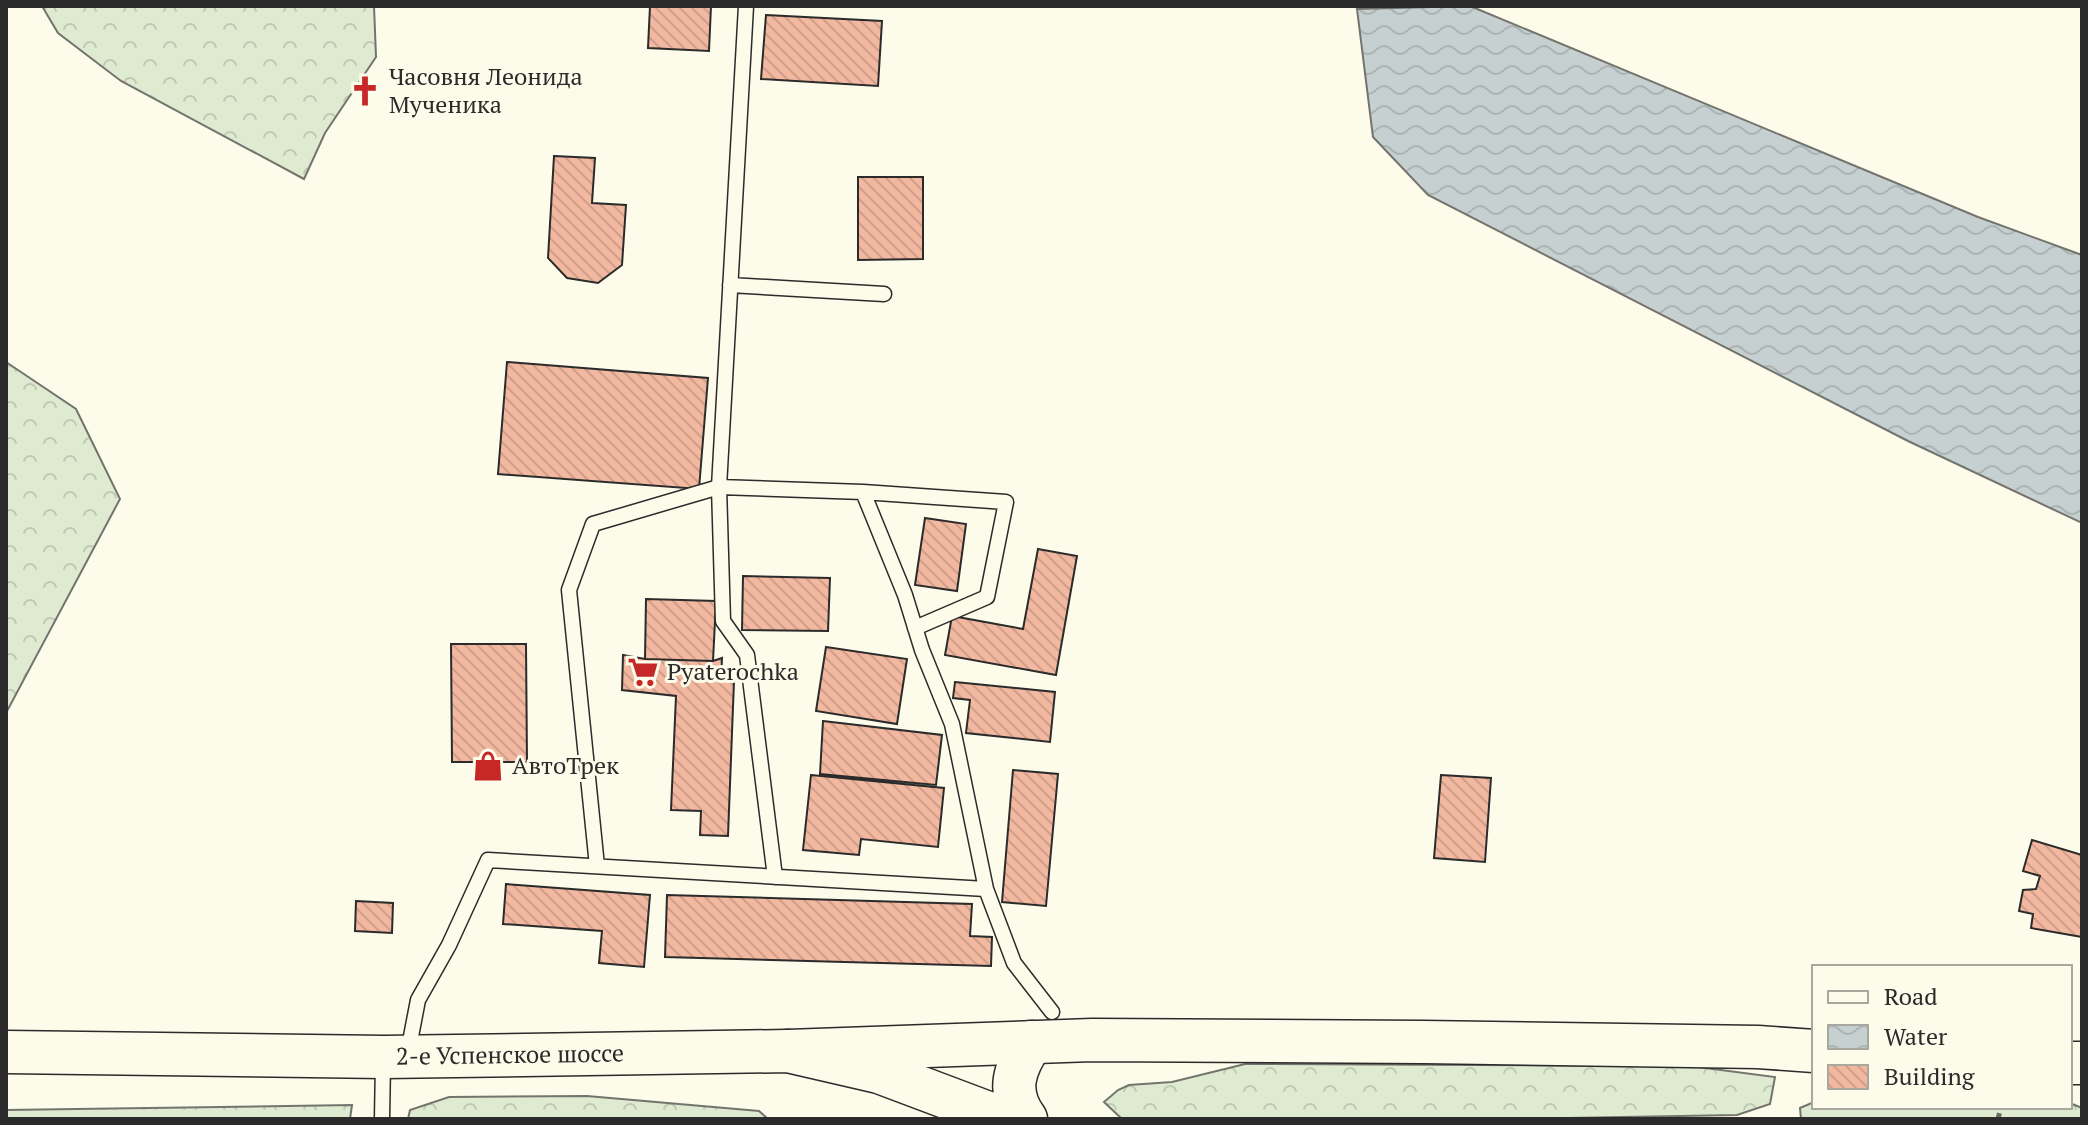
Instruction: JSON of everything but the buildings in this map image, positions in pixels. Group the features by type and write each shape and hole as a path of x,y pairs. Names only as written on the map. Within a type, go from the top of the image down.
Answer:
{"street":[{"path":"788,1051 1042,1027 1092,1040 1758,1047 1812,1051"},
{"path":"1026,1119 1017,1106 1013,1082 1020,1063 1042,1027"},
{"name":"2-е Успенское шоссе","path":"6,1052 395,1057 788,1051 879,1072 1004,1119"}],"lane":[{"path":"746,6 719,487 723,621 747,655 775,877"},
{"path":"730,285 884,294"},
{"path":"597,866 569,590 593,524 719,487 863,492 1006,502 987,597 915,628"},
{"path":"863,492 952,724 986,889 1042,1027"},
{"path":"382,1119 395,1057 418,1000 449,945 488,860 986,889"}],"green space":[{"path":"42,6 374,6 376,57 325,133 304,179 121,81 58,33"},
{"path":"6,362 76,409 120,499 6,713"},
{"path":"1245,1064 1690,1066 1775,1077 1770,1104 1737,1115 1514,1119 1122,1119 1104,1102 1129,1085 1172,1082"},
{"path":"587,1096 759,1111 768,1119 408,1119 410,1110 449,1097"},
{"path":"1812,1103 1812,1109 2072,1109 2072,1104 2082,1108 2082,1119 1801,1119 1800,1108"},
{"path":"352,1105 350,1119 6,1119 6,1110"}],"water":[{"path":"1470,6 1978,217 2082,255 2082,523 1908,441 1428,195 1373,137 1357,9"}],"place":[{"name":"Часовня Леонида Мученика","path":"365,91"},
{"name":"Pyaterochka","path":"643,672"},
{"name":"АвтоТрек","path":"488,766"}]}
